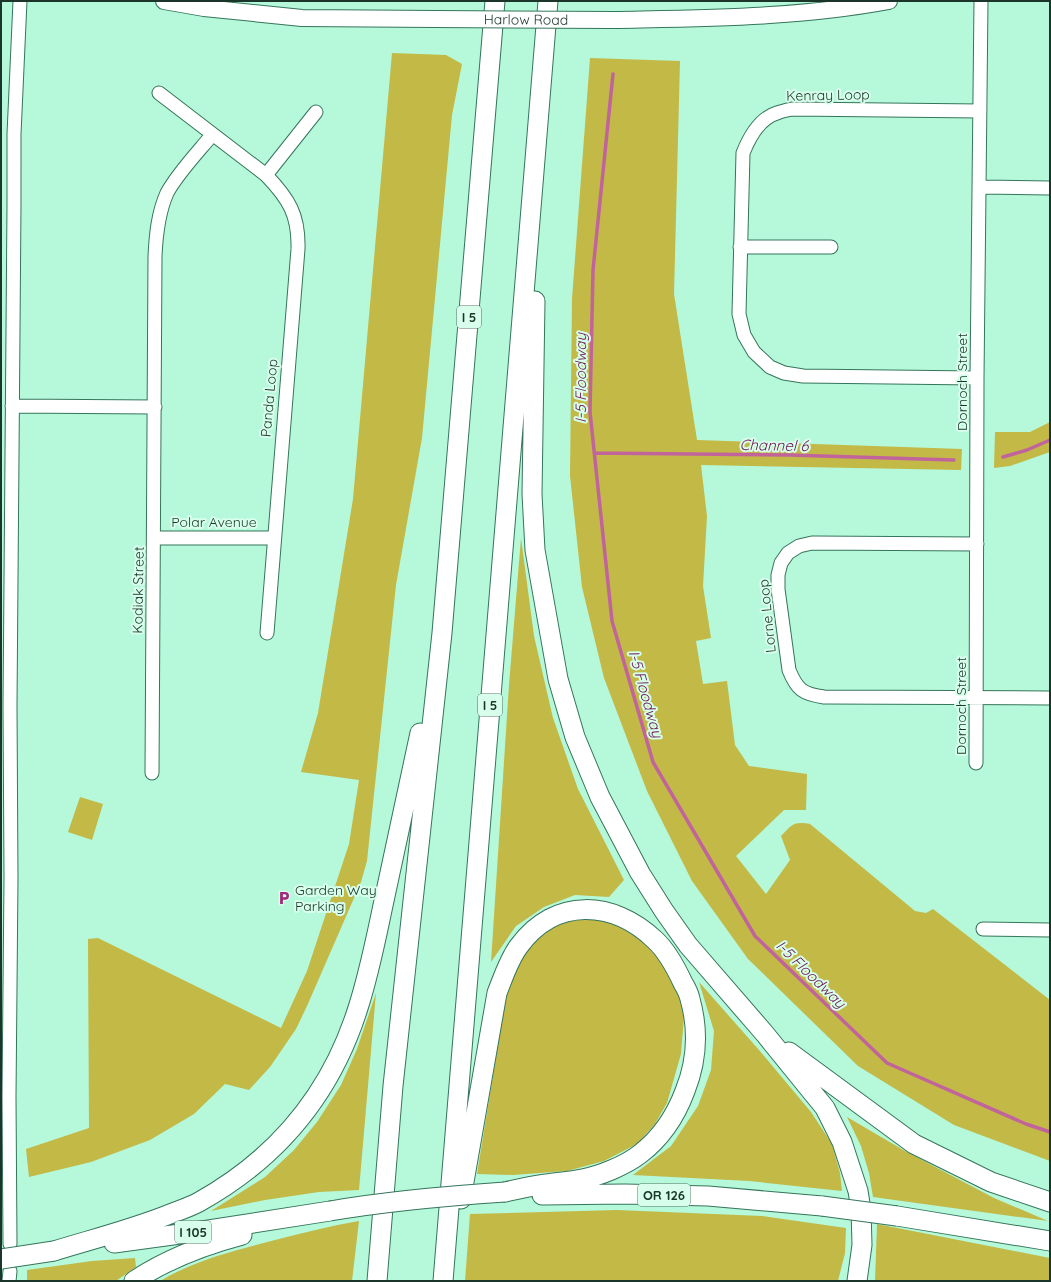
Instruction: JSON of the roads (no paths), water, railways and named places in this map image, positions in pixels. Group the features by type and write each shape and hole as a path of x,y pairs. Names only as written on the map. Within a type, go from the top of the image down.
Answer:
{"highway":[{"name":"I 5","path":"377,1281 393,1086 442,633 495,1"},
{"name":"I 5","path":"443,1281 548,1"},
{"path":"537,129 532,494 535,550 558,679 575,737 598,790 640,873 688,945 765,1034 825,1108 842,1142 858,1191 861,1210 862,1245 857,1281"},
{"path":"54,1251 145,1224 198,1203 231,1182 261,1160 287,1135 308,1109 328,1079 345,1044 358,1008 371,962 442,633"},
{"path":"446,1281 497,993 506,971 518,947 532,931 549,918 581,909 594,909 615,914 635,924 656,940 679,973 690,998 695,1022 696,1040 694,1064 680,1104 668,1125 653,1142 640,1154 614,1169 583,1179 545,1184 505,1192"},
{"path":"765,1034 914,1144 991,1182 1050,1202"},
{"name":"I 105","path":"7,1264 54,1251 202,1231 379,1202 505,1192"},
{"name":"OR 126","path":"505,1192 544,1195 625,1194 708,1196 822,1206 897,1216 1050,1242"},
{"path":"134,1281 158,1266 199,1248 330,1211"}],"main road":[{"name":"Harlow Road","path":"164,1 302,18 613,20 738,18 822,11 889,1"}],"street":[{"path":"7,1264 5,1025 6,552 7,445 12,406 7,316 20,1"},
{"name":"Dornoch Street","path":"976,763 978,544 977,378 981,1"},
{"name":"Panda Loop","path":"159,93 266,175 281,190 294,214 298,238 273,538 267,633"},
{"name":"Kenray Loop","path":"977,378 803,376 784,373 770,367 754,352 744,335 739,314 743,153 749,137 760,124 775,113 792,109 980,111"},
{"path":"266,175 316,112"},
{"name":"Kodiak Street","path":"152,773 155,256 157,227 167,194 173,183 212,135"},
{"path":"980,187 1050,188"},
{"path":"740,247 831,247"},
{"path":"12,406 155,407"},
{"name":"Polar Avenue","path":"154,538 273,538"},
{"name":"Lorne Loop","path":"978,544 812,543 799,546 788,553 781,563 778,575 778,589 789,670 793,681 800,689 810,695 824,696 1050,698"},
{"path":"983,929 1050,930"}],"waterway":[{"name":"I-5 Floodway","path":"613,74 593,270 590,412 612,621 653,762 755,936 887,1063 1026,1124 1050,1132"},
{"name":"Channel 6","path":"1003,457 1027,450 1050,440"},
{"name":"Channel 6","path":"594,453 789,455 954,460"}],"place":[{"name":"Garden Way Parking","path":"284,898"}]}
